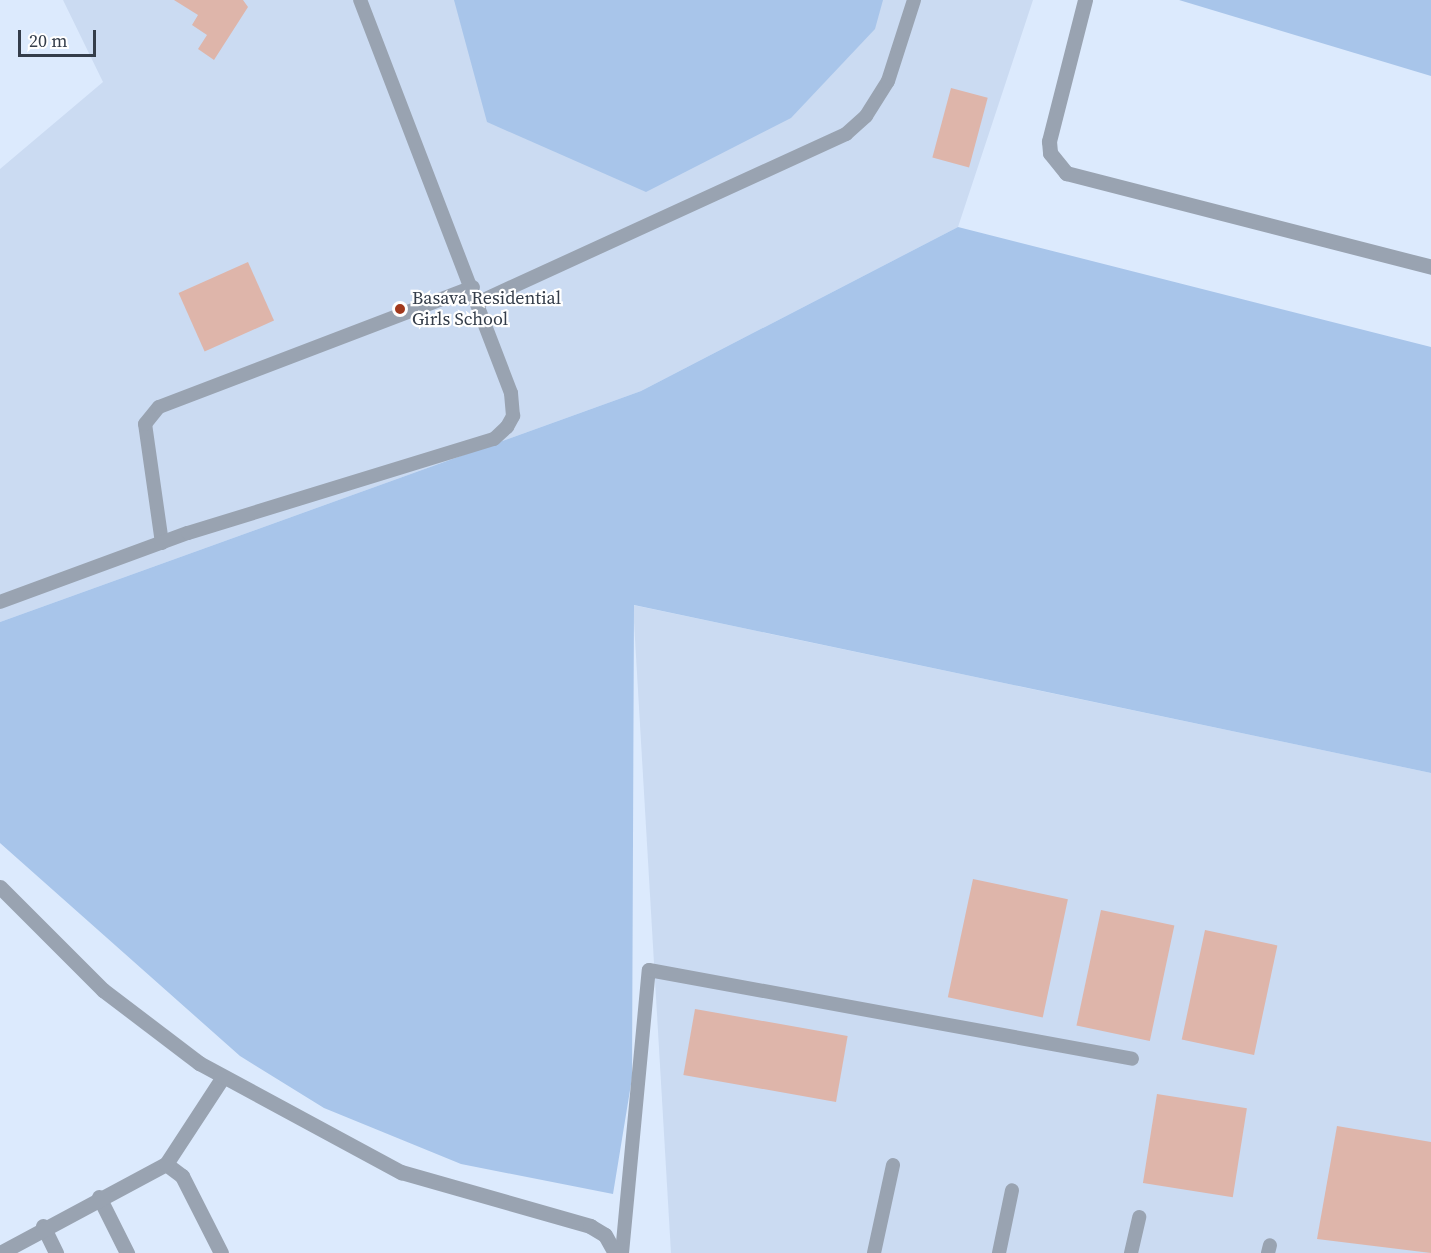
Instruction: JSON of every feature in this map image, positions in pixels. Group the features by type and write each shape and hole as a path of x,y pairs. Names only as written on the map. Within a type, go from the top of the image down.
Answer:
{"street":[{"path":"1085,0 1049,141 1050,153 1066,173 1431,267"},
{"path":"0,887 103,990 223,1077 422,1180 590,1226 605,1235 615,1253"},
{"path":"0,1253 43,1226 166,1164 223,1077"},
{"path":"166,1164 182,1176 221,1253"},
{"path":"99,1197 127,1253"},
{"path":"43,1226 56,1253"}],"lane":[{"path":"0,602 162,543 494,440 513,417 514,404 479,302 360,0"},
{"path":"479,302 846,134 866,116 888,81 914,0"},
{"path":"162,543 145,423 159,407 473,287"},
{"path":"622,1253 649,970 1132,1059"},
{"path":"874,1253 893,1165"},
{"path":"999,1253 1012,1190"},
{"path":"1131,1253 1139,1217"}],"shaded area":[{"name":"Basava Residential Girls School","path":"63,0 1033,0 958,227 641,391 0,622 0,169 103,82"},
{"path":"454,0 883,0 875,29 791,118 646,192 487,122"},
{"path":"1179,0 1431,0 1431,76"},
{"path":"958,227 1431,347 1431,773 634,605 632,1078 613,1194 461,1164 324,1108 240,1056 0,843 0,622 641,391"},
{"path":"633,605 1431,773 1431,1253 671,1253"}],"building":[{"path":"174,0 243,0 248,7 214,60 198,49 207,35 192,25 198,15"},
{"path":"951,88 988,98 969,167 932,158"},
{"path":"248,262 274,320 205,351 179,293"},
{"path":"973,879 1068,899 1043,1018 948,997"},
{"path":"1101,910 1174,926 1150,1041 1076,1025"},
{"path":"1205,930 1277,945 1254,1055 1182,1040"},
{"path":"695,1009 848,1036 836,1102 683,1075"},
{"path":"1157,1094 1247,1108 1233,1197 1143,1183"},
{"path":"1337,1126 1431,1142 1431,1253 1317,1239"}],"place":[{"name":"Basava Residential Girls School","path":"400,309"}]}
